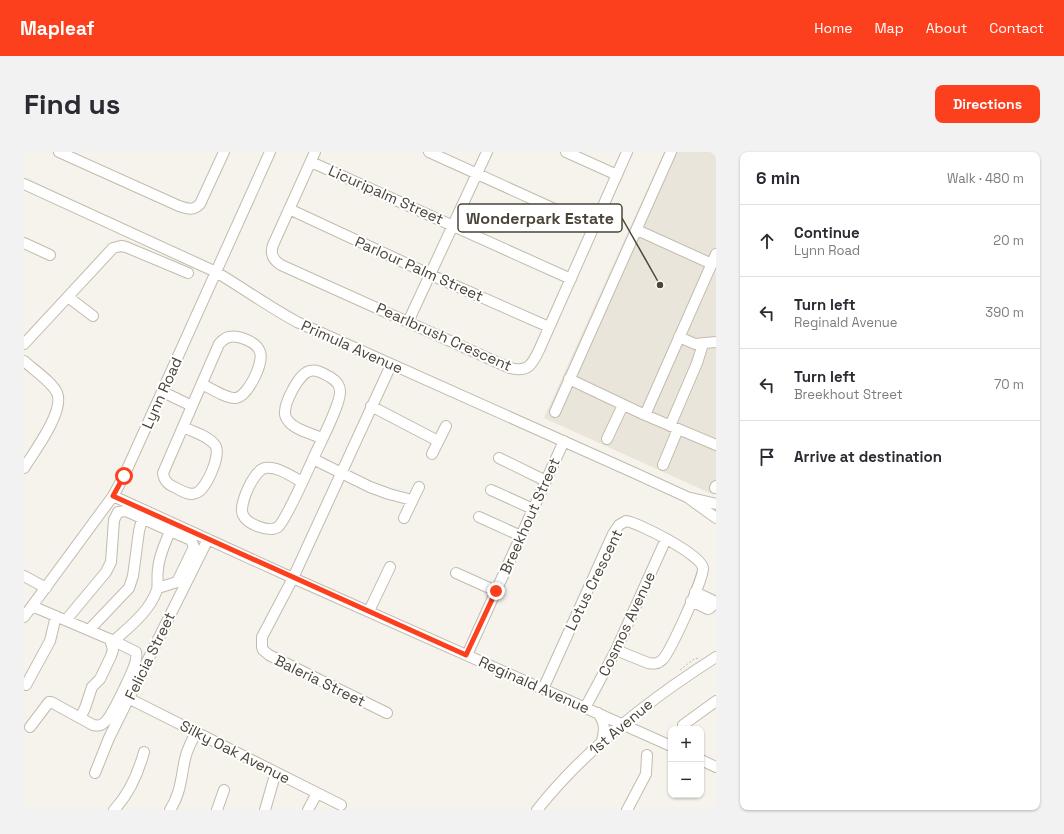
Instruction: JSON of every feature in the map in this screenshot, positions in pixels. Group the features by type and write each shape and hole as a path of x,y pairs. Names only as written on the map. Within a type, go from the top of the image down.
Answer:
{"street":[{"path":"59,152 180,206 191,209 196,208 200,204 224,152"},
{"name":"Lynn Road","path":"24,617 113,496 124,476 270,152"},
{"name":"Pearlbrush Crescent","path":"315,152 272,249 272,256 276,262 510,368 521,370 527,368 536,357 627,152"},
{"path":"429,152 594,227"},
{"path":"408,322 454,226 487,152"},
{"path":"566,152 617,175"},
{"path":"555,412 672,152"},
{"name":"Licuripalm Street","path":"311,162 571,279"},
{"name":"Primula Avenue","path":"24,184 216,272 237,284 276,311 297,322 687,497 716,504"},
{"name":"Parlour Palm Street","path":"289,209 431,275 549,327"},
{"path":"637,230 712,264"},
{"path":"24,243 50,255"},
{"path":"24,344 108,252 118,246 137,251 188,273"},
{"path":"645,415 716,254"},
{"path":"68,297 93,316"},
{"path":"183,427 209,439 215,446 217,452 216,460 204,486 199,492 194,494 186,493 170,486 163,476 164,468 219,344 223,340 230,337 252,343 258,348 261,354 261,360 246,393 242,396 231,397 202,384"},
{"path":"679,338 695,344 716,342"},
{"path":"663,465 674,428 698,363 703,344"},
{"path":"24,361 52,386 58,397 59,404 55,418 24,468"},
{"path":"293,578 391,365"},
{"path":"302,482 274,469 264,468 260,470 256,475 242,505 243,515 248,521 262,527 272,529 278,526 286,513 302,482 313,459 338,404 340,391 339,387 332,378 310,370 299,378 286,405 285,414 291,424 322,438"},
{"path":"569,379 645,415 716,445"},
{"path":"163,392 192,406"},
{"path":"607,439 623,405"},
{"path":"371,406 438,441"},
{"path":"432,454 446,426"},
{"name":"Breekhout Street","path":"466,655 564,441"},
{"path":"499,458 546,481"},
{"path":"313,459 380,491 412,500"},
{"path":"404,518 418,487"},
{"path":"491,490 533,509"},
{"name":"Reginald Avenue","path":"113,496 293,578 668,745"},
{"name":"Primula Avenue","path":"687,497 716,518"},
{"path":"66,620 106,572 111,562 114,520 116,515 121,511 126,510 192,540 194,547 177,582 158,588"},
{"path":"479,517 521,536"},
{"path":"89,630 129,588 133,576 142,518"},
{"name":"Lotus Crescent","path":"543,689 616,528 623,522 631,522 642,526 666,539 693,556 702,564 703,568 693,597 671,647 661,662 648,664 616,650"},
{"path":"112,640 141,615 152,602 158,588 156,579 160,554 170,531"},
{"name":"Felicia Street","path":"95,774 106,744 130,699 208,539"},
{"name":"Cosmos Avenue","path":"585,708 616,650 666,539"},
{"path":"369,611 390,567"},
{"path":"456,573 496,591"},
{"path":"24,576 46,588"},
{"name":"Baleria Street","path":"293,578 262,637 263,650 269,655 387,713"},
{"path":"693,597 716,602"},
{"path":"30,727 50,702 93,725 99,726 106,721 136,662 136,652 112,640 32,606"},
{"path":"26,685 50,641 56,616"},
{"path":"80,718 92,687 100,679 111,656 113,650 112,640"},
{"name":"1st Avenue","path":"537,810 563,778 602,741 642,708 716,656"},
{"name":"Silky Oak Avenue","path":"130,699 341,805"},
{"path":"683,725 716,701"},
{"path":"641,732 639,721 642,708"},
{"path":"598,713 605,728 602,741"},
{"path":"170,810 182,784 186,755 196,732"},
{"path":"114,810 132,785 144,752"},
{"path":"627,810 646,774 647,755"},
{"path":"704,761 716,767"},
{"path":"265,810 276,773"},
{"path":"217,810 224,790"},
{"path":"308,810 317,793"}],"shaded area":[{"path":"664,152 716,152 716,493 714,495 544,418"}],"place":[{"name":"Wonderpark Estate","path":"660,285"}],"route":[{"path":"124,476 113,496 466,655 496,591"}]}
